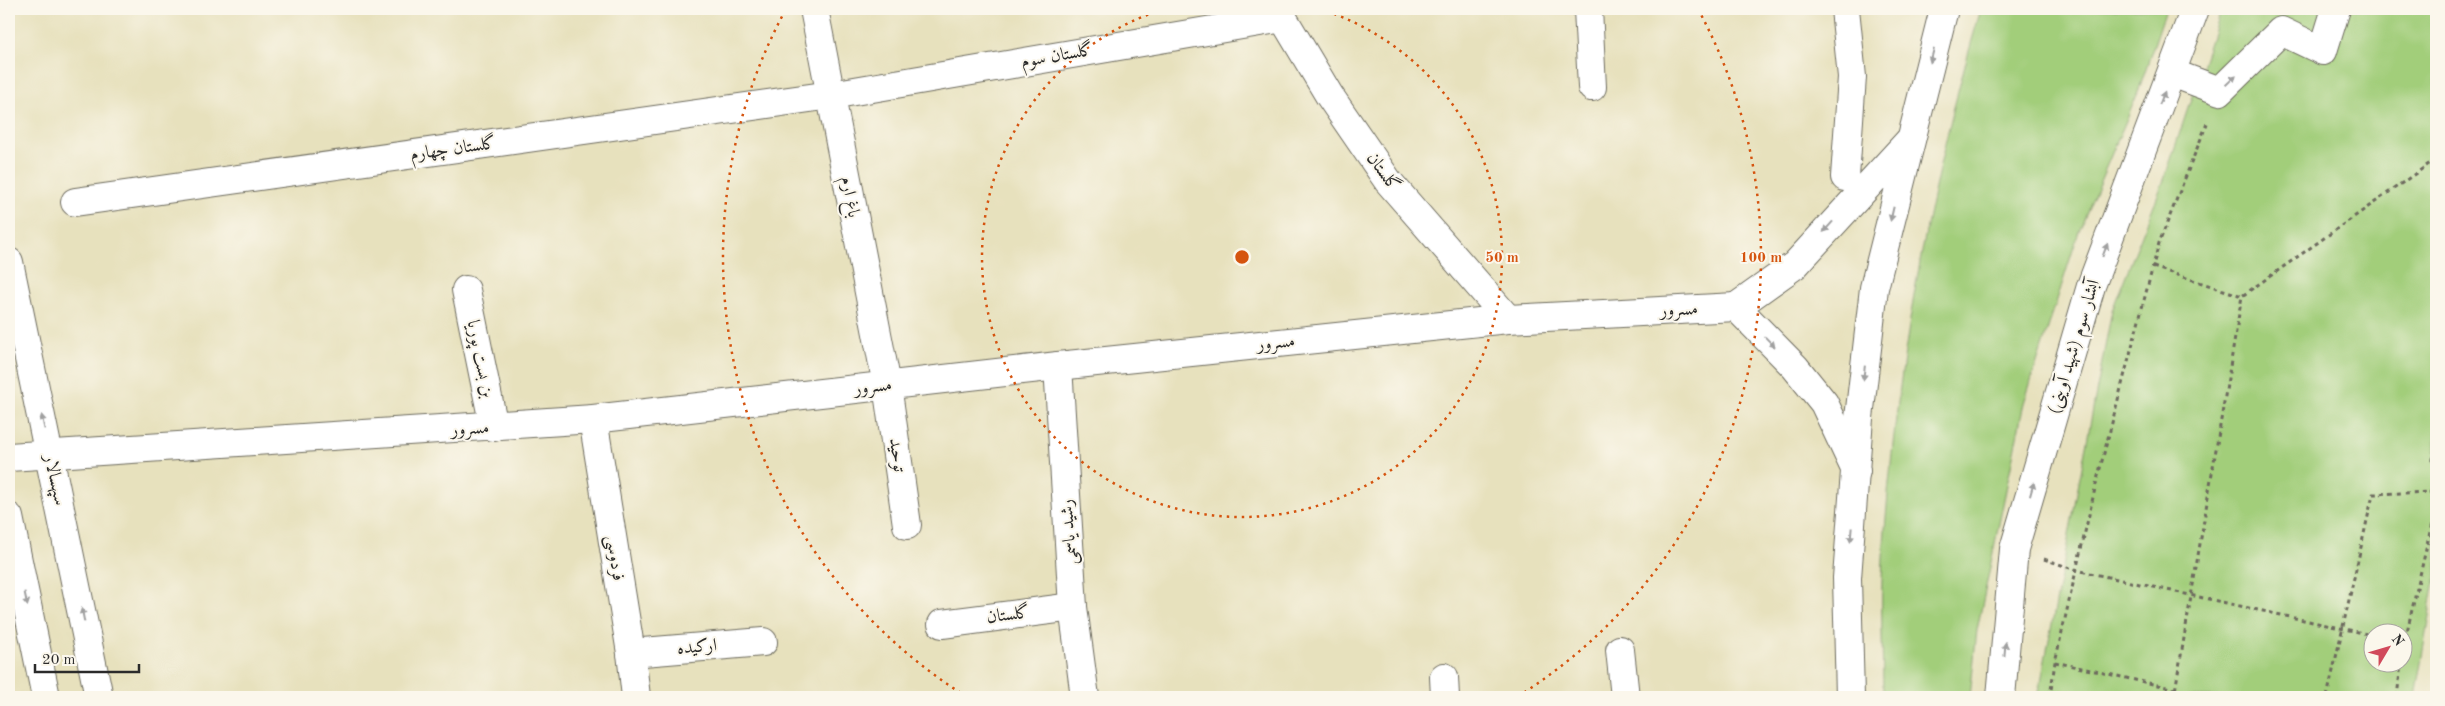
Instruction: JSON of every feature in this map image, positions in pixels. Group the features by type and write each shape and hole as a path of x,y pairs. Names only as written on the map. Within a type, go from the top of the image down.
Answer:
{"street":[{"name":"باغ ارم","path":"814,9 887,385"},
{"path":"1588,9 1592,87"},
{"path":"1845,9 1852,77 1845,177"},
{"path":"1850,697 1847,578 1859,418 1874,288 1944,9"},
{"name":"آبشار سوم (شهید آوینی)","path":"2001,697 2014,549 2091,286 2195,9"},
{"path":"2172,73 2220,91 2281,31 2323,51 2336,9"},
{"name":"گلستان سوم","path":"831,95 1283,13"},
{"name":"گلستان","path":"1283,13 1329,95 1388,181 1508,319"},
{"name":"گلستان چهارم","path":"74,202 831,95"},
{"path":"1856,471 1824,403 1795,367 1736,307 1795,265 1910,140"},
{"name":"سپهسالار","path":"9,262 99,697"},
{"name":"بن بست پوریا","path":"466,290 494,427"},
{"name":"مسرور","path":"9,457 494,427 593,419 1058,366 1508,319 1736,307"},
{"name":"رشید یاسمی","path":"1058,366 1073,607 1085,697"},
{"name":"توحید","path":"887,385 907,525"},
{"name":"فردوسی","path":"593,419 631,653 636,697"},
{"path":"9,517 46,697"},
{"name":"گلستان","path":"942,624 1073,607"},
{"name":"ارکیده","path":"631,653 763,642"},
{"path":"1620,650 1625,697"}],"path":[{"path":"2050,697 2055,662 2076,570 2159,243 2220,91"},
{"path":"2174,697 2242,296 2436,159"},
{"path":"2153,266 2242,296"},
{"path":"2436,442 2433,460 2436,475"},
{"path":"2327,697 2341,628 2373,494 2436,492"},
{"path":"2407,624 2436,506"},
{"path":"2076,570 2362,633"},
{"path":"2055,662 2175,689"},
{"path":"2397,697 2400,674"}],"green space":[{"path":"1981,9 2166,9 2137,95 2080,228 2024,403 1977,630 1970,697 1883,697 1883,558 1888,488 1905,349 1930,212 1945,144"},
{"path":"2221,9 2436,9 2436,575 2415,697 2038,697 2112,310 2165,177"}]}
